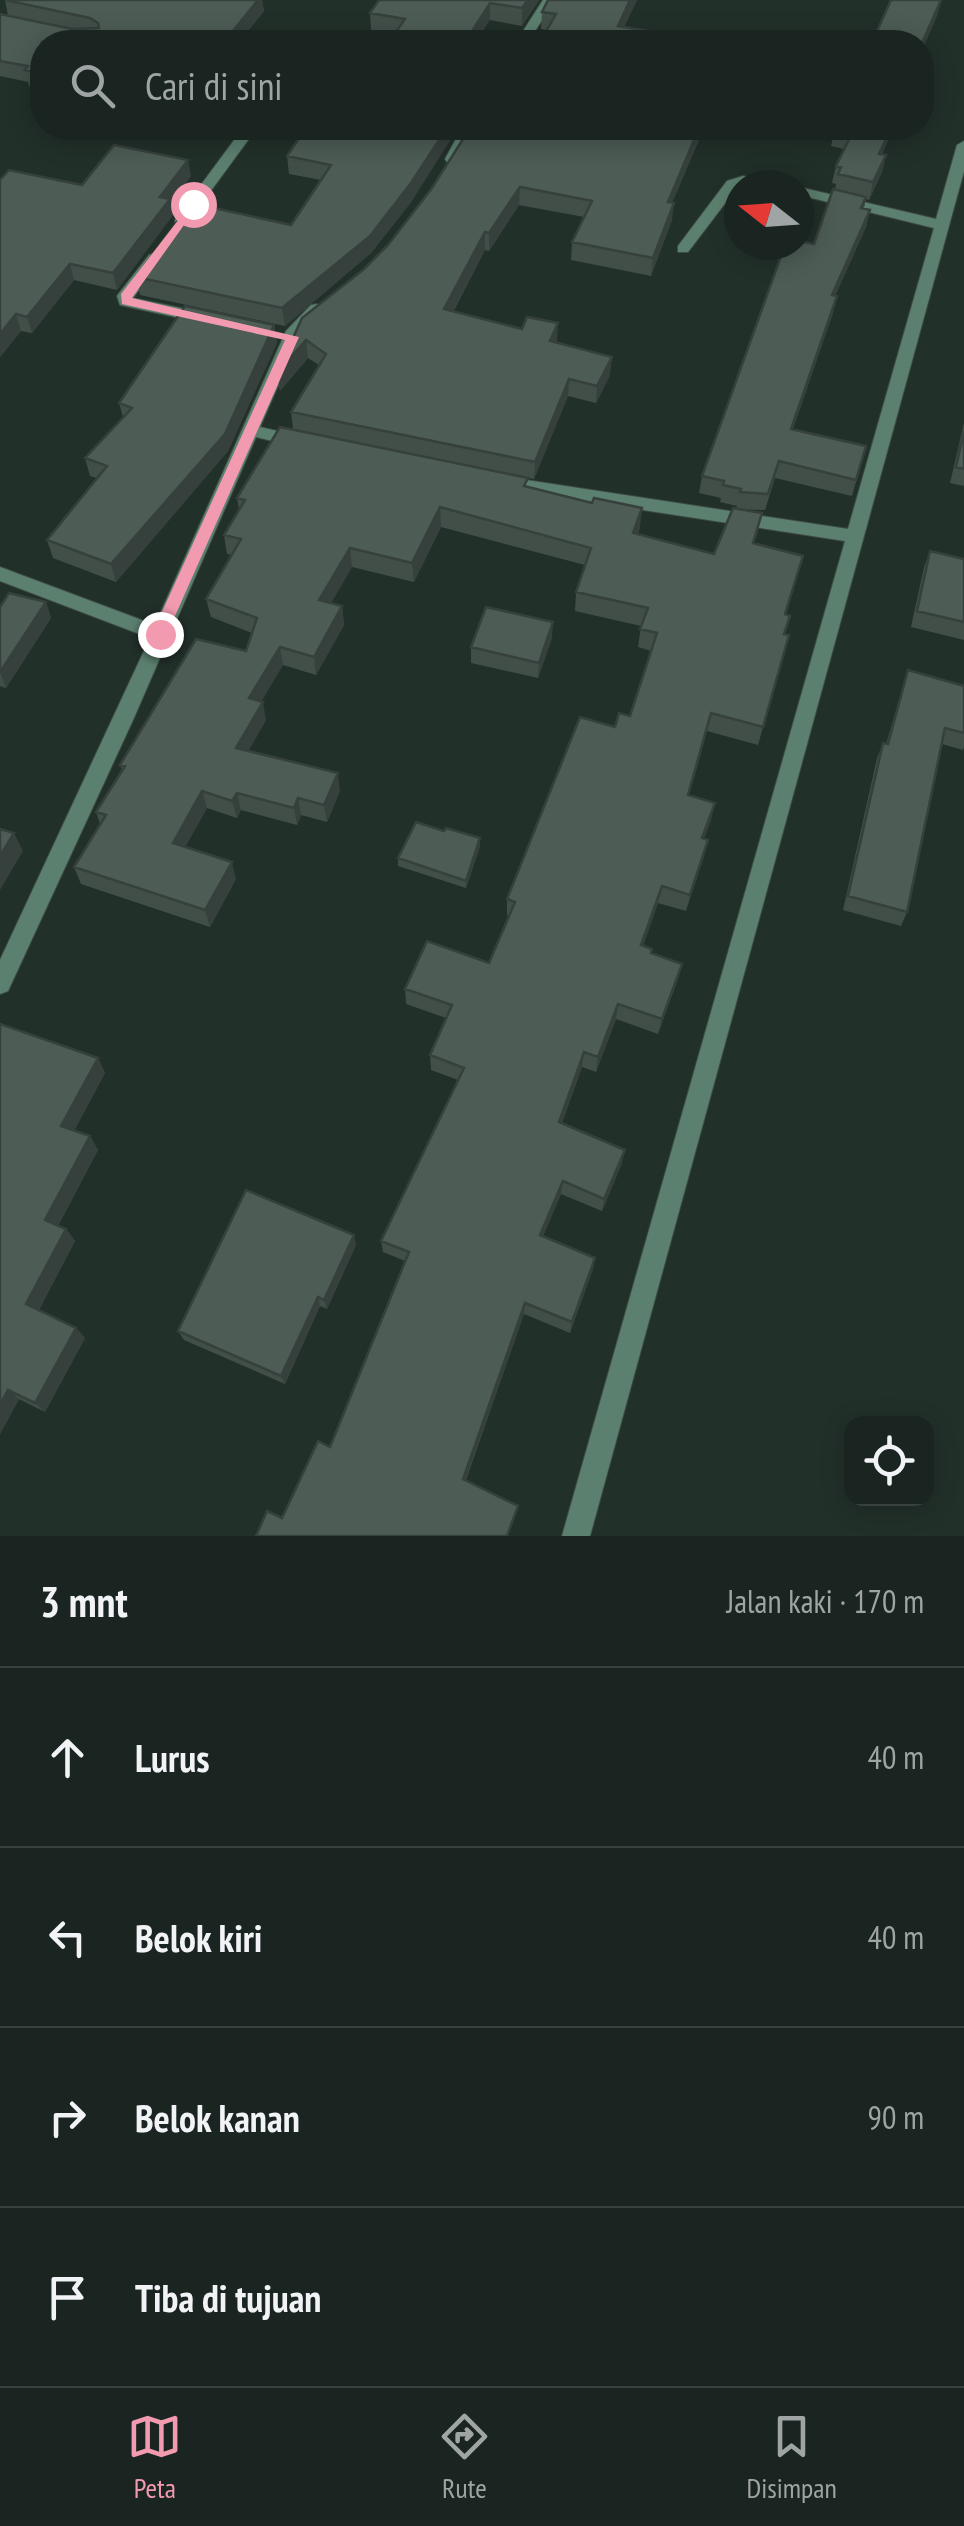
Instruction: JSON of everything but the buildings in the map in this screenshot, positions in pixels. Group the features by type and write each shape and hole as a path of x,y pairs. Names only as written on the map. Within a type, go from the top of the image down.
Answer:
{"street":[{"path":"530,30 549,0"},
{"path":"171,235 241,140"},
{"path":"441,176 462,140"},
{"path":"576,1536 964,145"},
{"path":"683,250 724,195"},
{"path":"814,195 942,225"},
{"path":"159,250 126,301 219,321"},
{"path":"0,984 250,430 283,335 336,297"},
{"path":"250,430 322,446"},
{"path":"482,478 852,536"},
{"path":"0,574 160,634"}],"route":[{"path":"160,634 293,337 126,301 193,204"}]}
